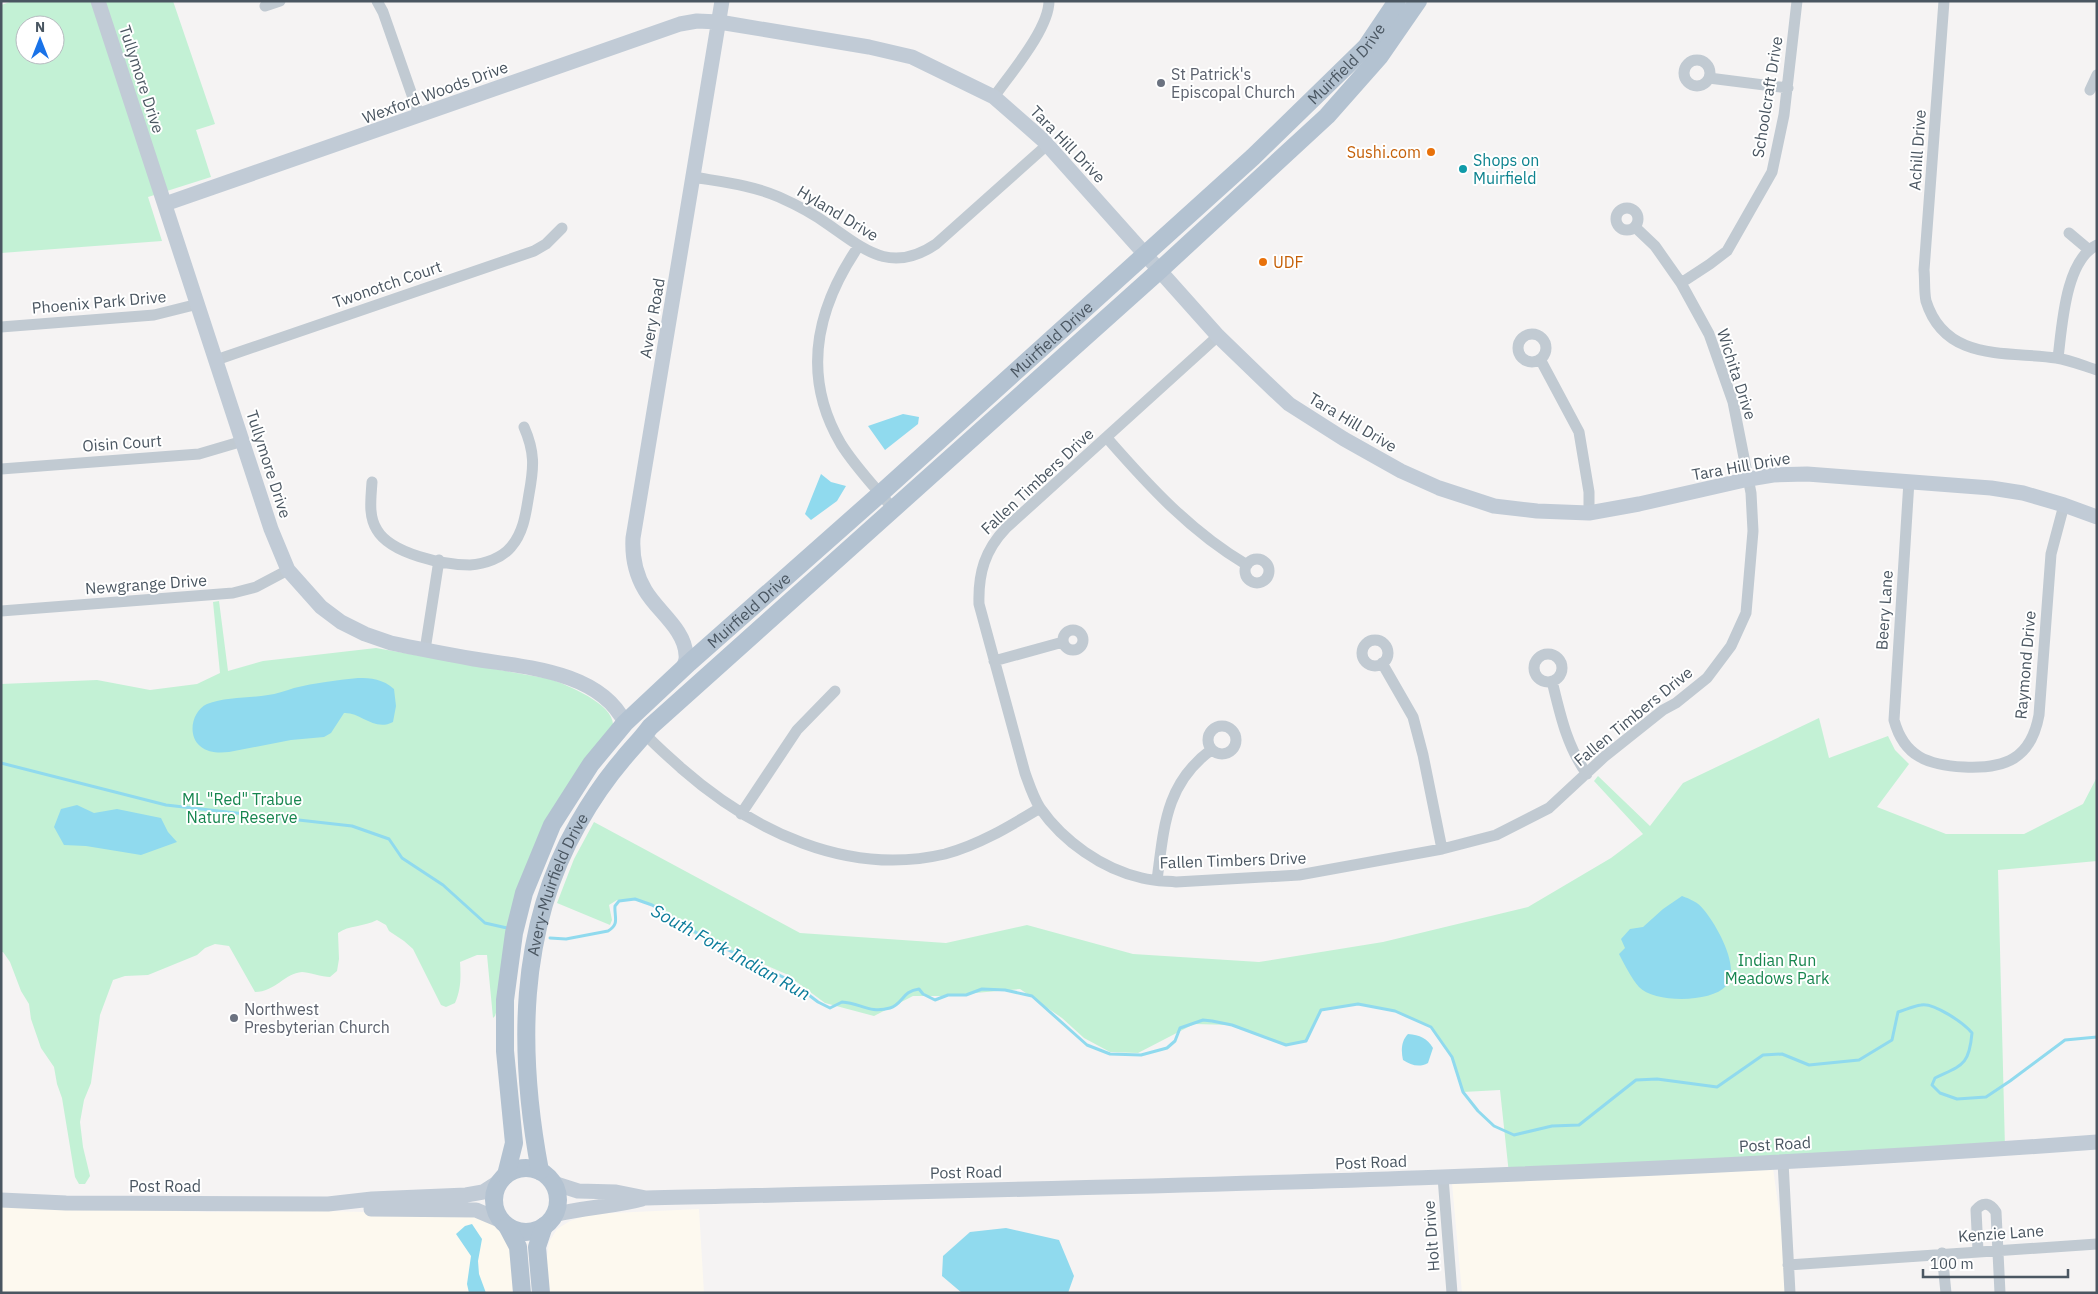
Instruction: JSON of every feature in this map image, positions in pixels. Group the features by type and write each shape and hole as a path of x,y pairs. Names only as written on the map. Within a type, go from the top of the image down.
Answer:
{"main road":[{"name":"Muirfield Drive","path":"686,666 1253,158 1366,48 1397,1"},
{"name":"Muirfield Drive","path":"730,653 894,510 1160,270 1327,116 1381,55 1418,1"},
{"path":"567,828 608,766 664,701 699,670 703,663 703,651"},
{"name":"Avery-Muirfield Drive","path":"546,1177 533,1136 526,1042 528,974 537,924 559,862 578,824 604,782 650,727 730,653"},
{"name":"Avery-Muirfield Drive","path":"503,1178 514,1143 505,1051 505,1000 518,916 539,853 552,825 582,777 605,745 686,666"},
{"path":"537,924 540,890 567,828 576,802 588,782 626,734 626,723"},
{"path":"522,1293 518,1247 496,1210 494,1200 503,1178 523,1168 546,1177 558,1199 537,1247 541,1293"},
{"path":"505,1223 526,1232 535,1230 549,1221"}],"street":[{"name":"Tullymore Drive","path":"98,1 271,529 288,570 321,607 340,622 365,634 391,644 558,674 587,686 606,698 626,723"},
{"path":"265,6 280,1"},
{"path":"377,1 383,12 419,115"},
{"name":"Avery Road","path":"703,651 676,629 645,590 636,569 633,538 722,1"},
{"path":"994,97 1042,28 1049,11 1049,1"},
{"name":"Schoolcraft Drive","path":"1681,283 1727,251 1772,172 1788,88 1797,1"},
{"name":"Achill Drive","path":"1944,1 1924,270 1926,300 1941,330 1966,347 1993,353 2058,358"},
{"name":"Wexford Woods Drive","path":"165,204 680,24 697,21 718,22"},
{"name":"Tara Hill Drive","path":"718,22 870,47 912,57 994,97 1029,126 1218,336 1245,364 1290,404 1344,439 1402,471 1439,488 1494,506 1537,511 1589,513 1772,475 1808,474 1991,488 2024,494 2064,505 2097,517"},
{"path":"2090,90 2097,75"},
{"path":"1709,78 1788,88"},
{"name":"Hyland Drive","path":"693,177 753,188 777,196 800,207 858,247 889,258 902,258 926,251 950,233 1047,145"},
{"name":"Wichita Drive","path":"1635,227 1655,246 1681,283 1709,334 1733,402 1749,480"},
{"name":"Twonotch Court","path":"216,360 534,251 546,244 562,228"},
{"path":"2068,234 2092,247 2079,263 2067,295 2058,358 2097,370"},
{"path":"858,247 837,280 827,304 819,338 818,370 824,405 833,428 853,462 894,510"},
{"name":"Phoenix Park Drive","path":"1,327 154,315 198,304"},
{"name":"Fallen Timbers Drive","path":"1218,336 1006,528 986,554 978,586 979,604 1025,773 1040,808 1085,853 1116,869 1141,878 1176,882 1299,876 1442,849 1496,836 1550,808 1604,757 1707,678 1731,646 1746,613 1753,531 1749,480"},
{"path":"1540,359 1579,432 1589,492 1589,513"},
{"path":"372,482 370,507 373,522 377,531 395,548 412,555 470,565 498,558 510,548 520,535 526,517 534,467 530,440 524,426"},
{"path":"1107,438 1170,507 1226,552 1247,565"},
{"name":"Oisin Court","path":"1,469 199,454 242,441"},
{"name":"Beery Lane","path":"1902,740 1896,729 1893,710 1909,481"},
{"name":"Raymond Drive","path":"1902,740 1912,751 1930,763 1941,766 1984,768 1999,766 2012,761 2030,743 2039,715 2051,554 2064,505"},
{"path":"425,650 439,560"},
{"name":"Newgrange Drive","path":"1,611 233,593 256,587 288,570"},
{"name":"Avery Road","path":"676,629 686,654 686,666"},
{"path":"994,661 1063,642"},
{"path":"1382,664 1413,717 1424,755 1442,849"},
{"path":"1552,681 1564,731 1587,774"},
{"path":"741,814 797,730 835,691"},
{"path":"645,734 701,785 741,814 767,829 807,846 852,857 896,860 944,854 968,846 1040,808"},
{"path":"1157,880 1164,822 1173,794 1189,768 1211,750"},
{"name":"Post Road","path":"546,1177 578,1191 616,1192 646,1198 1443,1177 1783,1162 2097,1142"},
{"path":"1783,1162 1790,1293"},
{"name":"Holt Drive","path":"1443,1177 1452,1293"},
{"name":"Post Road","path":"328,1204 372,1199 466,1195 483,1192 503,1178"},
{"name":"Post Road","path":"549,1221 576,1209 621,1205 646,1198"},
{"name":"Post Road","path":"1,1200 66,1203 328,1204 370,1209 476,1210 505,1223"},
{"path":"1978,1251 1976,1210 1980,1205 1986,1203 1992,1206 1996,1212 2000,1293"},
{"name":"Kenzie Lane","path":"1788,1265 1903,1258 1942,1253 2097,1244"},
{"path":"1942,1253 1946,1293"}],"shaded area":[{"path":"1773,1168 1782,1233 1787,1293 1462,1293 1452,1183"},
{"path":"1,1206 209,1212 328,1211 468,1215 491,1221 504,1231 513,1260 516,1293 1,1293"},
{"path":"699,1209 704,1293 549,1293 546,1264 549,1242 557,1229 570,1221 591,1214"}],"green space":[{"path":"13,1 173,1 215,124 196,130 211,177 148,197 162,241 1,253 1,5"},
{"name":"ML \"Red\" Trabue Nature Reserve","path":"219,601 228,671 263,661 376,648 550,679 588,696 598,703 611,717 613,725 561,798 493,1018 487,955 477,955 460,962 460,983 457,998 455,1003 446,1007 441,1005 413,949 389,931 386,925 377,920 342,930 338,933 339,959 337,971 330,977 304,972 296,973 268,989 255,992 229,946 215,944 205,948 197,955 148,975 125,976 113,980 100,1015 91,1083 84,1100 80,1122 83,1147 90,1176 85,1184 79,1184 75,1177 62,1098 54,1067 41,1048 31,1019 29,1004 21,991 10,962 1,952 1,684 97,680 150,690 197,684 220,673 213,602"},
{"name":"Indian Run Meadows Park","path":"1819,718 1829,758 1888,736 1895,750 1909,764 1877,807 1946,834 2024,834 2083,804 2097,777 2097,861 1998,870 2005,1148 1509,1174 1500,1090 1463,1092 1452,1057 1431,1027 1395,1011 1358,1004 1321,1010 1306,1041 1286,1045 1232,1025 1194,1024 1138,1053 1110,1052 1084,1038 1062,1018 1020,989 941,996 913,996 874,1016 825,1003 786,974 685,930 651,905 631,899 617,900 609,905 612,920 610,925 557,903 574,859 594,822 800,933 946,943 1027,925 1133,954 1259,962 1383,942 1528,907 1611,858 1643,834 1594,781 1598,776 1650,826 1683,783"}],"water":[{"path":"903,414 919,417 918,424 885,450 868,426"},
{"path":"821,474 831,482 846,486 837,501 811,520 805,514"},
{"path":"358,678 377,680 386,683 394,689 396,706 393,722 380,725 356,715 344,713 331,733 324,737 291,740 229,752 206,750 200,746 194,736 193,724 195,717 202,707 207,704 229,699 271,695 318,683"},
{"path":"77,805 94,813 117,809 161,818 168,832 177,842 141,855 86,846 64,845 54,827 61,809"},
{"path":"1682,896 1702,907 1715,925 1729,958 1731,969 1730,978 1726,986 1719,992 1708,996 1682,999 1657,996 1646,992 1639,987 1631,976 1619,954 1625,948 1621,939 1630,929 1643,927 1663,909"},
{"path":"1408,1034 1423,1038 1431,1045 1433,1048 1428,1063 1415,1065 1403,1060 1402,1046"},
{"path":"472,1224 482,1239 478,1261 479,1274 486,1293 469,1293 467,1284 471,1256 456,1234 465,1226"},
{"path":"1006,1228 1059,1240 1074,1276 1068,1293 962,1293 942,1276 943,1256 970,1232"}],"waterway":[{"name":"South Fork Indian Run","path":"1,763 166,805 352,826 389,839 402,858 443,885 485,923 507,928"},
{"name":"South Fork Indian Run","path":"550,938 566,939 608,931 614,926 616,920 615,906 619,901 635,899 652,905 710,941 789,980 818,1002 830,1008 842,1002 883,1010 898,1004 909,992 919,989 923,994 935,1000 948,995 966,995 982,989 1005,990 1032,996 1087,1045 1110,1054 1141,1055 1167,1048 1175,1041 1180,1028 1203,1020 1232,1025 1286,1045 1306,1041 1321,1010 1358,1004 1395,1011 1431,1027 1452,1057 1463,1092 1478,1111 1494,1126 1514,1135 1552,1126 1579,1125 1636,1080 1657,1079 1717,1087 1763,1055 1782,1054 1809,1065 1859,1060 1892,1040 1898,1012 1921,1005 1933,1007 1948,1014 1972,1033 1971,1044 1966,1058 1958,1067 1935,1078 1932,1085 1940,1093 1957,1099 1986,1097 2065,1040 2097,1037"}],"place":[{"name":"St Patrick's Episcopal Church","path":"1161,83"},
{"name":"Sushi.com","path":"1431,152"},
{"name":"Shops on Muirfield","path":"1463,169"},
{"name":"UDF","path":"1263,262"},
{"name":"Northwest Presbyterian Church","path":"234,1018"}]}
